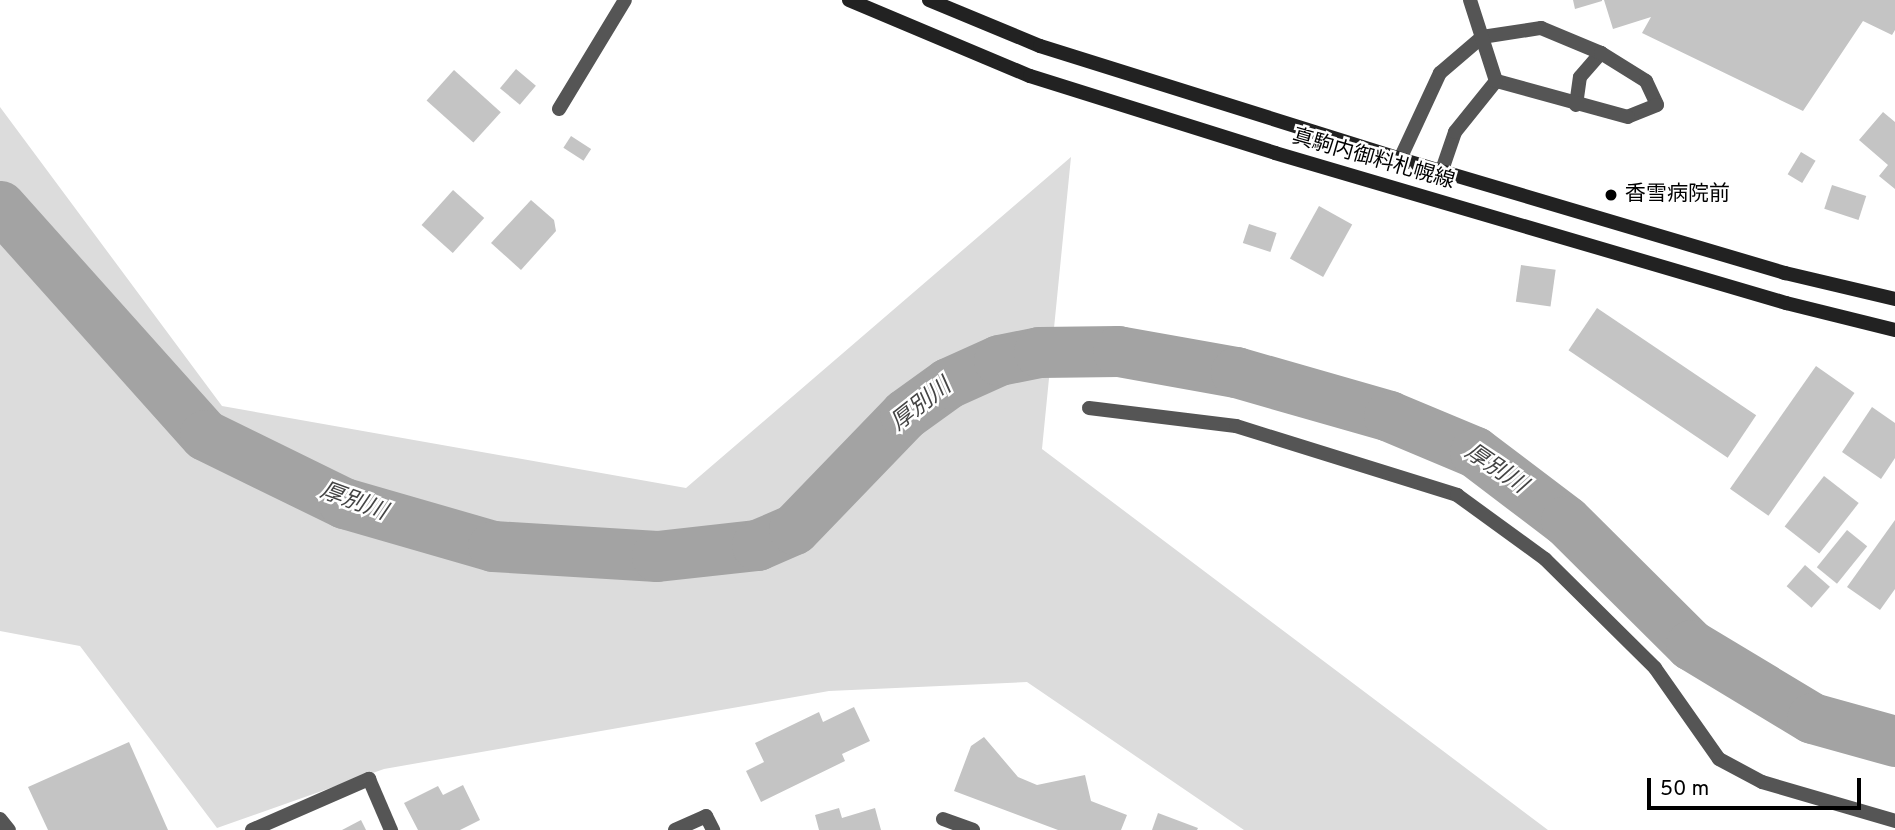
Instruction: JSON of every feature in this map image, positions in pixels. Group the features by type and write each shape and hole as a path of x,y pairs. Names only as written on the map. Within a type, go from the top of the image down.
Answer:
{"main road":[{"name":"真駒内御料札幌線","path":"849,0 1030,76 1249,145 1786,303 1895,330"},
{"name":"真駒内御料札幌線","path":"929,0 1040,46 1400,159 1785,273 1895,299"}],"street":[{"path":"559,109 625,0"},
{"path":"1470,0 1496,81"},
{"path":"1400,159 1440,74 1482,37 1541,28 1601,53 1646,81 1657,105 1628,117 1576,104 1530,87 1496,81"},
{"path":"1576,104 1580,77 1601,53"},
{"path":"1442,170 1455,132 1496,81"},
{"path":"1089,408 1236,426 1457,495 1545,559 1655,668 1719,759 1762,782 1895,821"},
{"path":"252,830 369,779 391,830"},
{"path":"675,830 706,816 713,830"},
{"path":"0,819 9,830"},
{"path":"943,819 973,830"}],"shaded area":[{"path":"0,107 222,406 686,488 1071,157 1042,449 1548,830 1244,830 1027,682 829,691 384,769 217,828 80,646 0,631"}],"building":[{"path":"1573,0 1602,0 1602,1 1575,9"},
{"path":"1604,0 1895,0 1895,30 1892,35 1863,21 1803,111 1642,33 1651,17 1613,29"},
{"path":"516,69 536,86 520,105 500,88"},
{"path":"454,70 501,112 473,143 427,100"},
{"path":"1883,112 1895,122 1895,189 1879,176 1888,165 1859,140"},
{"path":"571,136 591,149 584,161 563,148"},
{"path":"1801,152 1816,161 1802,183 1788,174"},
{"path":"1832,185 1866,196 1859,220 1824,209"},
{"path":"453,190 484,218 453,253 422,225"},
{"path":"531,200 554,220 556,231 521,270 491,243"},
{"path":"1319,206 1352,224 1323,277 1290,258"},
{"path":"1249,224 1277,233 1270,252 1243,243"},
{"path":"1521,265 1556,270 1551,307 1516,302"},
{"path":"1597,308 1756,415 1728,458 1568,350"},
{"path":"1816,366 1855,393 1768,516 1730,489"},
{"path":"1872,407 1895,423 1895,458 1881,479 1842,452"},
{"path":"1824,476 1859,503 1819,554 1785,526"},
{"path":"1895,520 1895,589 1880,610 1847,587"},
{"path":"1847,530 1867,546 1837,584 1817,567"},
{"path":"1805,565 1830,587 1812,608 1787,586"},
{"path":"854,707 870,741 842,754 845,761 761,802 746,771 764,762 755,743 819,712 823,722"},
{"path":"984,737 1018,777 1037,785 1085,775 1091,801 1127,815 1121,830 1058,830 954,791 971,746"},
{"path":"129,742 168,830 48,830 28,787"},
{"path":"463,785 480,820 460,830 418,830 404,803 438,786 443,795"},
{"path":"839,808 842,818 875,808 881,830 819,830 815,815"},
{"path":"1158,813 1198,828 1152,830"},
{"path":"361,820 366,830 342,830"}],"waterway":[{"name":"厚別川","path":"0,206 205,435 344,503 493,546 657,556 757,545 794,529 905,414 948,383 999,360 1039,352 1118,351 1236,372 1389,416 1475,452 1566,521 1691,645 1812,718 1895,741"}],"place":[{"name":"香雪病院前","path":"1611,195"}]}
